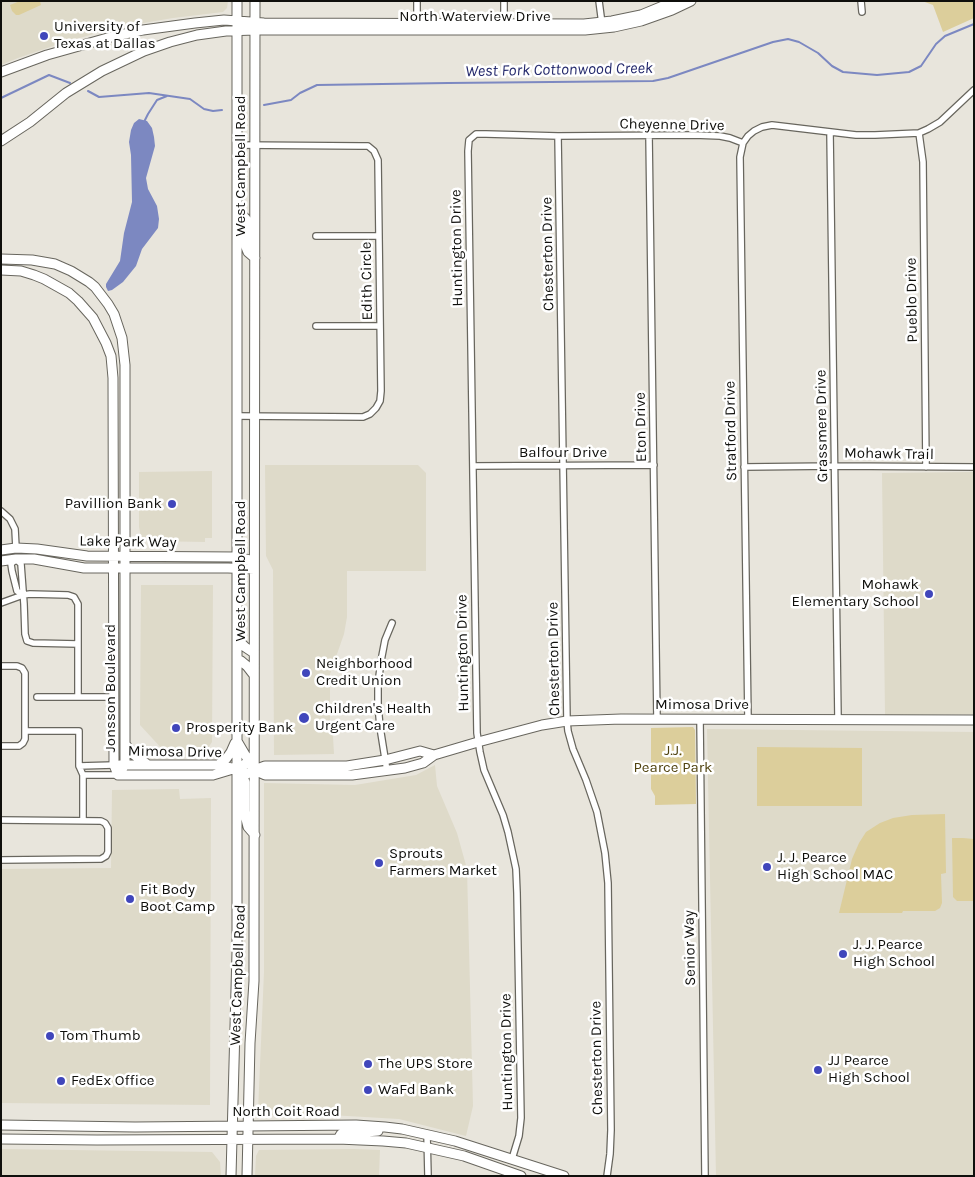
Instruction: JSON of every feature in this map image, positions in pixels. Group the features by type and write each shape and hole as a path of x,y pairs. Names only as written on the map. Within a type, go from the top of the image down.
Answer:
{"main road":[{"name":"West Campbell Road","path":"231,1176 237,952 237,1"},
{"name":"West Campbell Road","path":"252,757 254,675 254,1"},
{"name":"North Waterview Drive","path":"602,26 640,15 675,1"},
{"name":"North Waterview Drive","path":"237,26 504,27 580,30 641,21 691,1"},
{"path":"1,72 47,55 111,37 170,26 224,20 237,26"},
{"path":"1,141 82,83 131,56 159,45 237,26"},
{"path":"237,215 242,215 246,218 246,247 254,258"},
{"name":"Jonsson Boulevard","path":"1,259 32,260 55,264 89,282 95,287 114,314 122,338 125,365 125,765 118,775"},
{"name":"Jonsson Boulevard","path":"1,270 21,271 44,279 69,293 99,327 113,366 114,765 118,775"},
{"path":"113,366 125,365"},
{"path":"16,548 16,559"},
{"name":"Lake Park Way","path":"1,550 16,548 37,549 77,556 237,557 254,565"},
{"name":"Lake Park Way","path":"1,561 34,559 84,568 237,568 254,565"},
{"path":"95,568 103,574 113,587"},
{"path":"237,639 254,653"},
{"path":"237,659 241,660 254,675"},
{"path":"114,663 125,663"},
{"name":"Mimosa Drive","path":"254,770 265,775 334,775 387,771 423,763 434,755 478,742 542,725 567,721 596,719 974,720"},
{"path":"213,776 229,780 237,787 243,776 254,770 252,757 237,741 226,759 218,764"},
{"path":"125,744 132,754 148,765"},
{"name":"Mimosa Drive","path":"254,770 265,766 347,766 385,760 420,751 434,755"},
{"path":"252,757 237,769 245,782 244,811 246,820 248,827 255,835"},
{"name":"Mimosa Drive","path":"114,765 218,764 237,769"},
{"path":"171,775 174,765"},
{"path":"328,766 334,775"},
{"name":"Mimosa Drive","path":"118,775 213,776 237,769"},
{"name":"West Campbell Road","path":"247,1176 250,1043 254,981 254,770"},
{"path":"237,952 254,945"},
{"path":"237,952 254,955"},
{"name":"North Coit Road","path":"1,1125 385,1127 427,1134 461,1143 564,1176"},
{"path":"100,1127 100,1140"},
{"path":"338,1139 341,1134 376,1132 385,1127"},
{"name":"North Coit Road","path":"1,1139 338,1139 383,1141 406,1143 464,1156 521,1176"}],"street":[{"path":"417,1 417,27"},
{"path":"504,1 504,27"},
{"path":"599,1 602,26"},
{"path":"861,1 862,12"},
{"name":"Cheyenne Drive","path":"469,140 476,134 720,136 743,143 754,131 762,127 772,126 875,135 919,133 940,122 974,90"},
{"name":"Grassmere Drive","path":"830,132 838,720"},
{"name":"Pueblo Drive","path":"919,133 923,162 926,467"},
{"name":"Chesterton Drive","path":"558,136 567,721 572,748 589,787 597,812 605,853 608,883 611,1130 607,1176"},
{"name":"Eton Drive","path":"649,136 657,719"},
{"name":"Huntington Drive","path":"469,140 478,742 484,770 508,832 516,869 518,893 521,1118 519,1136 512,1159"},
{"name":"Stratford Drive","path":"743,143 740,157 748,719"},
{"name":"Edith Circle","path":"237,145 368,146 374,151 378,160 380,326 380,401 370,414 363,417 237,416"},
{"path":"316,236 378,236"},
{"path":"316,326 380,326"},
{"name":"Balfour Drive","path":"473,466 654,465"},
{"name":"Mohawk Trail","path":"744,467 974,468"},
{"path":"1,511 10,519 15,529 16,548"},
{"path":"23,595 17,591 12,571 11,564 16,559 21,564 24,604 25,634 27,640 33,644 78,644"},
{"path":"1,603 23,595 68,595 74,597 78,604 78,697"},
{"path":"387,771 380,727 378,684 385,640 392,623"},
{"path":"1,666 18,666 25,673 25,739 19,746 1,746"},
{"path":"37,697 114,697"},
{"name":"Senior Way","path":"700,719 706,1176"},
{"path":"25,731 79,731 79,766 83,775 83,820"},
{"path":"79,766 114,765"},
{"path":"83,775 118,775"},
{"path":"1,820 101,821 106,823 108,828 108,852 101,859 1,860"},
{"path":"427,1134 428,1176"}],"shaded area":[{"name":"University of Texas at Dallas","path":"1,1 228,1 227,8 223,12 114,28 59,44 1,65"},
{"path":"265,465 418,465 426,473 426,571 347,571 347,617 344,634 330,674 330,720 334,754 274,755 273,570 266,556"},
{"path":"212,471 212,538 205,538 205,542 149,541 141,537 139,527 139,472"},
{"name":"Mohawk Elementary School","path":"974,472 974,714 885,715 882,473"},
{"path":"141,585 213,585 212,742 208,748 202,750 164,751 140,725"},
{"name":"J. J. Pearce High School","path":"707,729 974,732 974,1176 716,1176"},
{"path":"435,765 437,786 457,833 467,869 473,1106 466,1136 399,1119 313,1114 265,1115 258,1112 264,972 264,783 355,785 416,775"},
{"path":"179,789 180,799 211,798 210,1105 1,1103 1,869 111,868 112,790"},
{"path":"1,1149 212,1152 220,1162 221,1176 1,1176"},
{"path":"259,1150 380,1150 379,1176 255,1176 256,1156"}],"green space":[{"path":"20,1 40,1 41,5 16,15 10,5"},
{"path":"922,1 974,1 974,18 943,32 933,5"},
{"name":"J.J. Pearce Park","path":"693,727 695,730 696,804 655,805 655,796 651,789 651,728"},
{"path":"757,747 862,748 862,806 757,806"},
{"path":"945,814 946,873 941,874 942,903 940,908 935,911 903,911 902,913 839,913 852,859 866,832 880,823 893,818 912,815"},
{"path":"952,838 974,839 974,901 957,901 953,897"}],"water":[{"path":"139,119 147,121 152,128 154,137 155,146 146,178 148,189 157,206 158,228 142,249 136,266 123,282 108,291 106,284 120,261 124,233 132,202 129,142 134,123"}],"waterway":[{"name":"West Fork Cottonwood Creek","path":"264,105 291,100 300,93 317,85 653,81 668,78 773,42 788,39 799,42 818,53 832,66 843,72 877,75 909,72 921,66 936,44 945,36 974,24"},
{"name":"West Fork Cottonwood Creek","path":"1,98 49,75 70,83"},
{"name":"West Fork Cottonwood Creek","path":"88,91 99,97 149,93 190,99 204,109 222,110"},
{"path":"144,122 157,100 167,96"}],"place":[{"name":"University of Texas at Dallas","path":"44,36"},
{"name":"Pavillion Bank","path":"172,504"},
{"name":"Mohawk Elementary School","path":"929,594"},
{"name":"Neighborhood Credit Union","path":"306,673"},
{"name":"Children's Health Urgent Care","path":"304,718"},
{"name":"Prosperity Bank","path":"176,728"},
{"name":"Sprouts Farmers Market","path":"379,863"},
{"name":"J. J. Pearce High School MAC","path":"767,867"},
{"name":"Fit Body Boot Camp","path":"130,899"},
{"name":"J. J. Pearce High School","path":"843,954"},
{"name":"Tom Thumb","path":"50,1036"},
{"name":"The UPS Store","path":"368,1064"},
{"name":"JJ Pearce High School","path":"818,1070"},
{"name":"FedEx Office","path":"61,1081"},
{"name":"WaFd Bank","path":"368,1090"}]}
